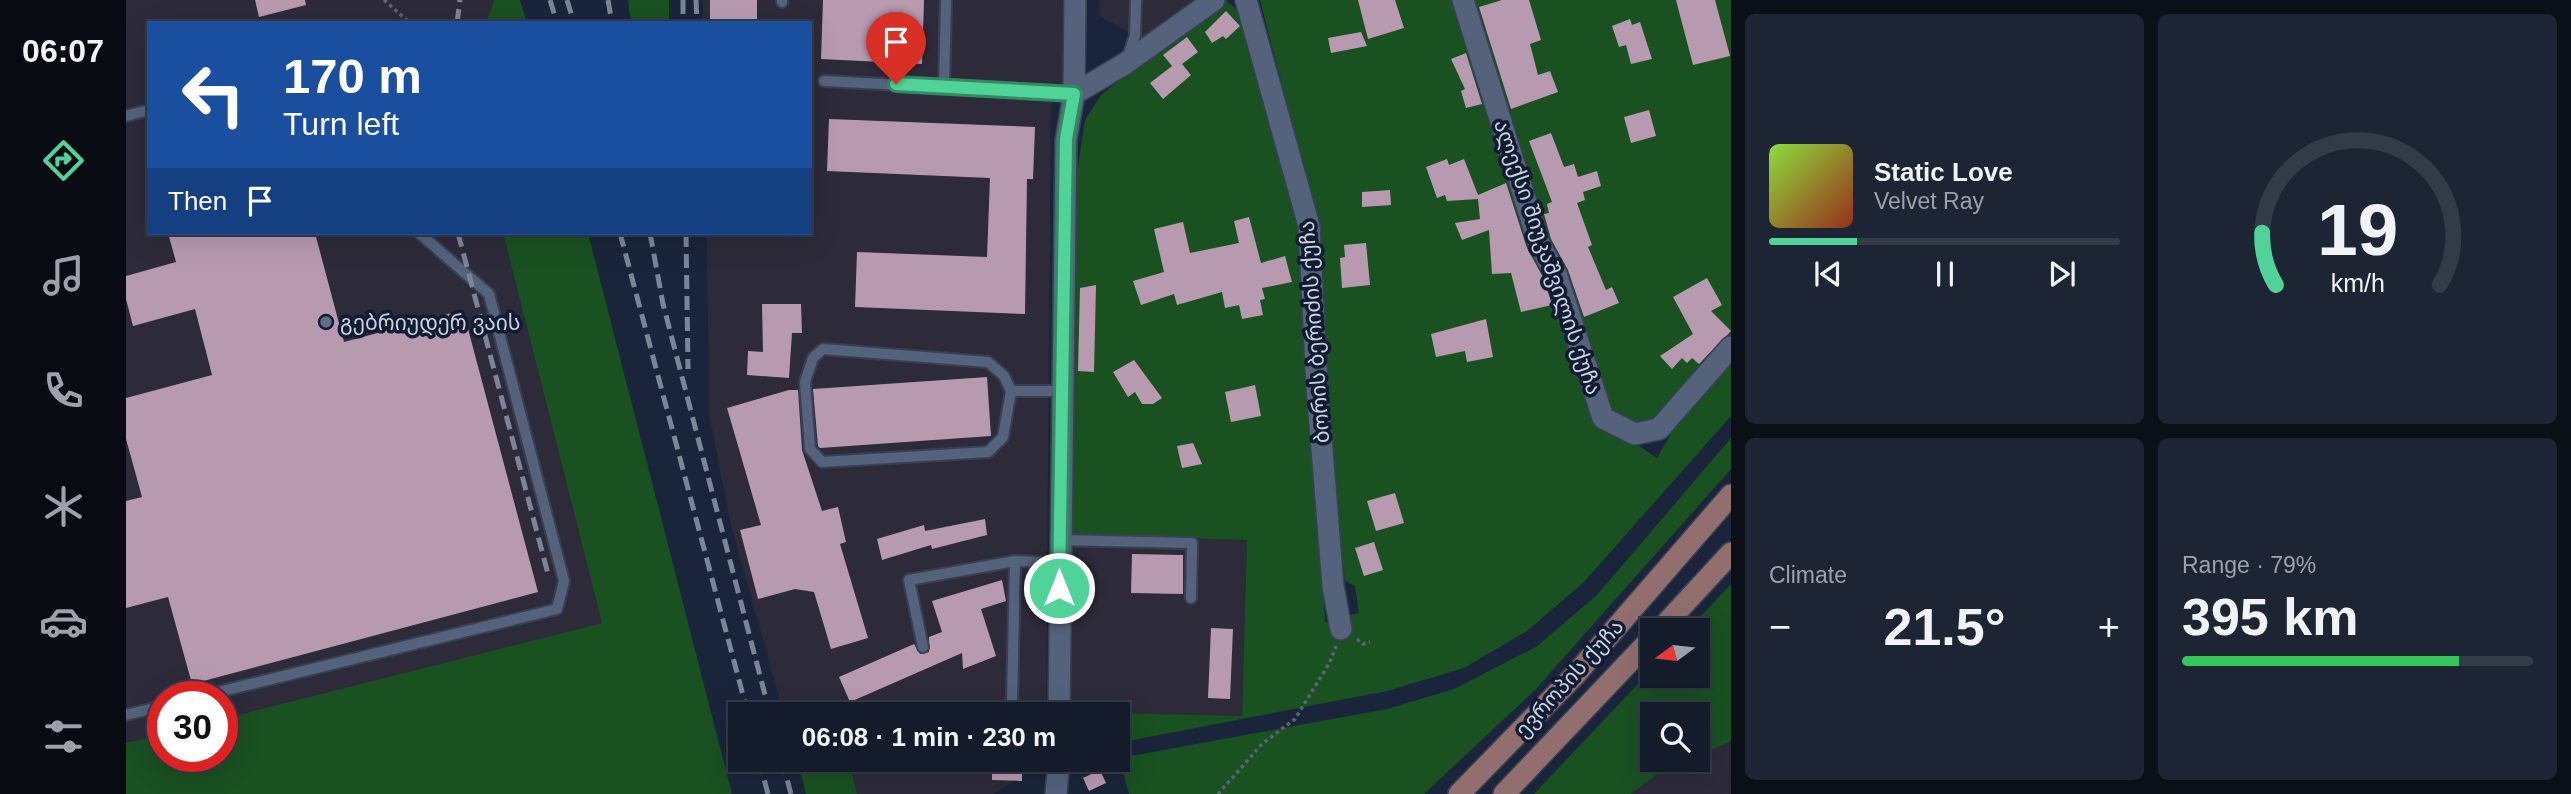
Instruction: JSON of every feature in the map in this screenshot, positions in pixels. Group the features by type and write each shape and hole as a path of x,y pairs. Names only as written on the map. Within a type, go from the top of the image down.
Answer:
{"main road":[{"name":"ევროპის ქუჩა","path":"1459,794 1576,674 1731,495"},
{"name":"ევროპის ქუჩა","path":"1671,618 1731,553"},
{"name":"ევროპის ქუჩა","path":"1503,794 1640,651"}],"street":[{"path":"1059,702 1066,139 1074,94 1075,0"},
{"path":"1074,94 1126,63 1214,0"},
{"name":"ბორის ბერიძის ქუჩა","path":"1246,0 1309,226 1317,387 1333,586 1341,629"},
{"name":"ალექსი შიუკაშვილის ქუჩა","path":"1463,0 1539,244 1556,274 1604,418 1635,434 1658,429 1731,347"},
{"path":"1056,794 1058,772"}],"lane":[{"path":"944,86 946,0"},
{"path":"1126,63 1135,36 1136,0"},
{"path":"824,80 1074,94"},
{"path":"126,116 147,111"},
{"path":"238,687 557,609 564,581 489,295 421,235"},
{"path":"823,349 988,362 1004,376 1011,391 1003,437 988,452 821,462 810,449 805,382 813,358 823,349"},
{"path":"1011,391 1062,391"},
{"path":"1059,540 1192,543 1191,598"},
{"path":"923,647 909,580 1014,561 1059,563"},
{"path":"1012,702 1014,561"},
{"path":"126,715 147,710"}],"path":[{"path":"384,0 408,21"},
{"path":"1218,794 1262,744 1295,719 1330,662 1341,629 1363,644 1370,642"}],"shaded area":[{"name":"გებრიუდერ ვაის","path":"126,0 494,0 487,21 147,21 147,235 504,235 602,623 238,715 238,681 147,681 147,738 126,743"},
{"path":"703,0 1068,0 1067,78 1051,106 1046,702 781,702 731,526 709,413 707,235 812,235 812,21 703,21"},
{"path":"1099,0 1194,0 1145,41 1100,16"},
{"path":"1071,535 1247,540 1242,717 1130,714 1130,702 1067,702"},
{"path":"1731,741 1731,794 1631,794 1660,772 1710,772 1710,751"},
{"path":"852,772 1027,772 993,794 857,794"}],"green space":[{"path":"494,0 520,0 526,21 487,21"},
{"path":"628,0 669,0 669,21 631,21"},
{"path":"1226,0 1246,18 1304,223 1325,622 1359,613 1355,586 1345,581 1330,452 1318,224 1260,0 1455,0 1542,270 1568,329 1576,374 1598,418 1657,458 1672,432 1731,364 1731,416 1583,583 1527,631 1464,668 1387,691 1130,741 1130,713 1242,716 1247,540 1071,535 1072,206 1085,120 1101,95 1210,8"},
{"path":"1468,0 1731,0 1731,336 1652,427 1625,422 1608,406 1506,122"},
{"path":"504,235 589,235 732,794 126,794 126,743 147,738 147,772 238,772 238,715 602,623"},
{"path":"1731,438 1731,469 1536,689 1424,794 1129,794 1124,772 1130,772 1130,756 1387,709 1454,689 1536,647 1598,594"},
{"path":"1731,584 1731,741 1710,751 1710,702 1640,702 1640,772 1660,772 1631,794 1534,794 1640,682 1640,688 1710,688 1710,618 1699,618"},
{"path":"800,772 852,772 857,794 806,794"}],"building":[{"path":"255,0 305,0 306,5 259,17"},
{"path":"710,0 757,0 757,21 710,21"},
{"path":"823,0 924,0 922,64 821,59"},
{"path":"1358,0 1395,0 1404,28 1368,39"},
{"path":"1502,0 1529,0 1541,40 1530,44 1538,75 1550,71 1558,92 1511,109 1479,7"},
{"path":"1676,0 1715,0 1730,56 1693,65"},
{"path":"1226,11 1240,26 1226,39 1223,36 1212,43 1205,32"},
{"path":"1630,19 1632,25 1640,22 1652,59 1631,64 1626,45 1619,47 1612,26"},
{"path":"1361,32 1367,46 1331,53 1328,38"},
{"path":"1187,37 1198,52 1182,64 1191,75 1163,99 1150,83 1172,66 1163,55"},
{"path":"1466,53 1482,104 1466,108 1461,91 1465,89 1451,59"},
{"path":"1649,110 1656,136 1631,143 1624,117"},
{"path":"829,119 1035,127 1033,179 1027,179 1025,314 855,307 857,252 987,257 990,178 827,171"},
{"path":"1551,133 1564,167 1574,164 1578,177 1597,171 1601,186 1583,192 1585,200 1577,203 1592,245 1588,247 1606,290 1612,287 1619,303 1584,317 1568,270 1551,239 1544,214 1549,213 1547,204 1552,202 1529,141"},
{"path":"1447,159 1449,165 1464,159 1478,195 1506,183 1527,248 1544,279 1552,305 1521,312 1511,273 1492,274 1489,230 1462,240 1455,223 1480,219 1478,199 1447,201 1445,195 1437,198 1426,167"},
{"path":"1390,190 1391,205 1362,207 1362,192"},
{"path":"1249,217 1261,263 1285,256 1292,282 1262,288 1265,299 1260,300 1263,315 1242,319 1239,305 1225,308 1222,292 1177,305 1174,294 1141,305 1133,281 1164,272 1154,229 1183,222 1190,253 1239,243 1234,221"},
{"name":"გებრიუდერ ვაის","path":"169,235 316,235 344,342 463,310 538,592 203,681 191,681 168,597 126,608 126,501 142,497 126,439 126,398 212,375 195,309 133,326 126,299 126,276 176,262"},
{"path":"1366,243 1370,285 1342,288 1340,258 1345,257 1344,245"},
{"path":"1707,278 1722,305 1711,311 1731,331 1699,364 1692,358 1687,363 1682,358 1672,369 1660,356 1693,334 1673,297"},
{"path":"1096,285 1094,372 1078,371 1080,288"},
{"path":"762,304 801,304 802,333 792,333 789,378 747,375 748,351 763,352"},
{"path":"1486,319 1493,357 1467,362 1465,351 1436,357 1431,334"},
{"path":"1134,360 1162,398 1153,404 1142,404 1135,392 1128,397 1113,372"},
{"path":"987,377 991,436 820,448 818,446 813,389"},
{"path":"1255,385 1261,416 1231,422 1225,392"},
{"path":"789,390 798,390 802,450 822,511 838,507 846,542 840,544 868,638 831,649 814,592 795,589 758,599 740,530 761,525 727,408"},
{"path":"1193,443 1202,464 1182,468 1177,446"},
{"path":"1395,493 1404,523 1376,531 1367,501"},
{"path":"985,519 987,535 932,549 931,545 882,560 877,539 924,525 925,531"},
{"path":"1374,542 1383,570 1364,576 1355,548"},
{"path":"1132,554 1183,555 1183,594 1131,593"},
{"path":"1002,580 1006,601 981,609 996,656 963,669 962,653 850,702 839,677 914,644 920,654 929,652 929,637 942,632 932,601"},
{"path":"1211,628 1233,629 1230,699 1208,698"},
{"path":"992,772 1022,772 1022,781 992,780"},
{"path":"1101,772 1106,783 1089,791 1083,778"}],"railway":[{"path":"457,21 460,0"},
{"path":"550,0 556,21"},
{"path":"567,0 573,21"},
{"path":"608,0 612,21"},
{"path":"683,0 683,21"},
{"path":"696,0 697,21"},
{"path":"459,235 548,574"},
{"path":"621,235 745,702"},
{"path":"650,235 663,304 767,702"},
{"path":"686,235 688,369"},
{"path":"762,772 768,794"},
{"path":"785,772 791,794"}],"place":[{"name":"გებრიუდერ ვაის","path":"326,322"}],"route":[{"path":"896,84 1074,94 1066,139 1059,588"}]}
